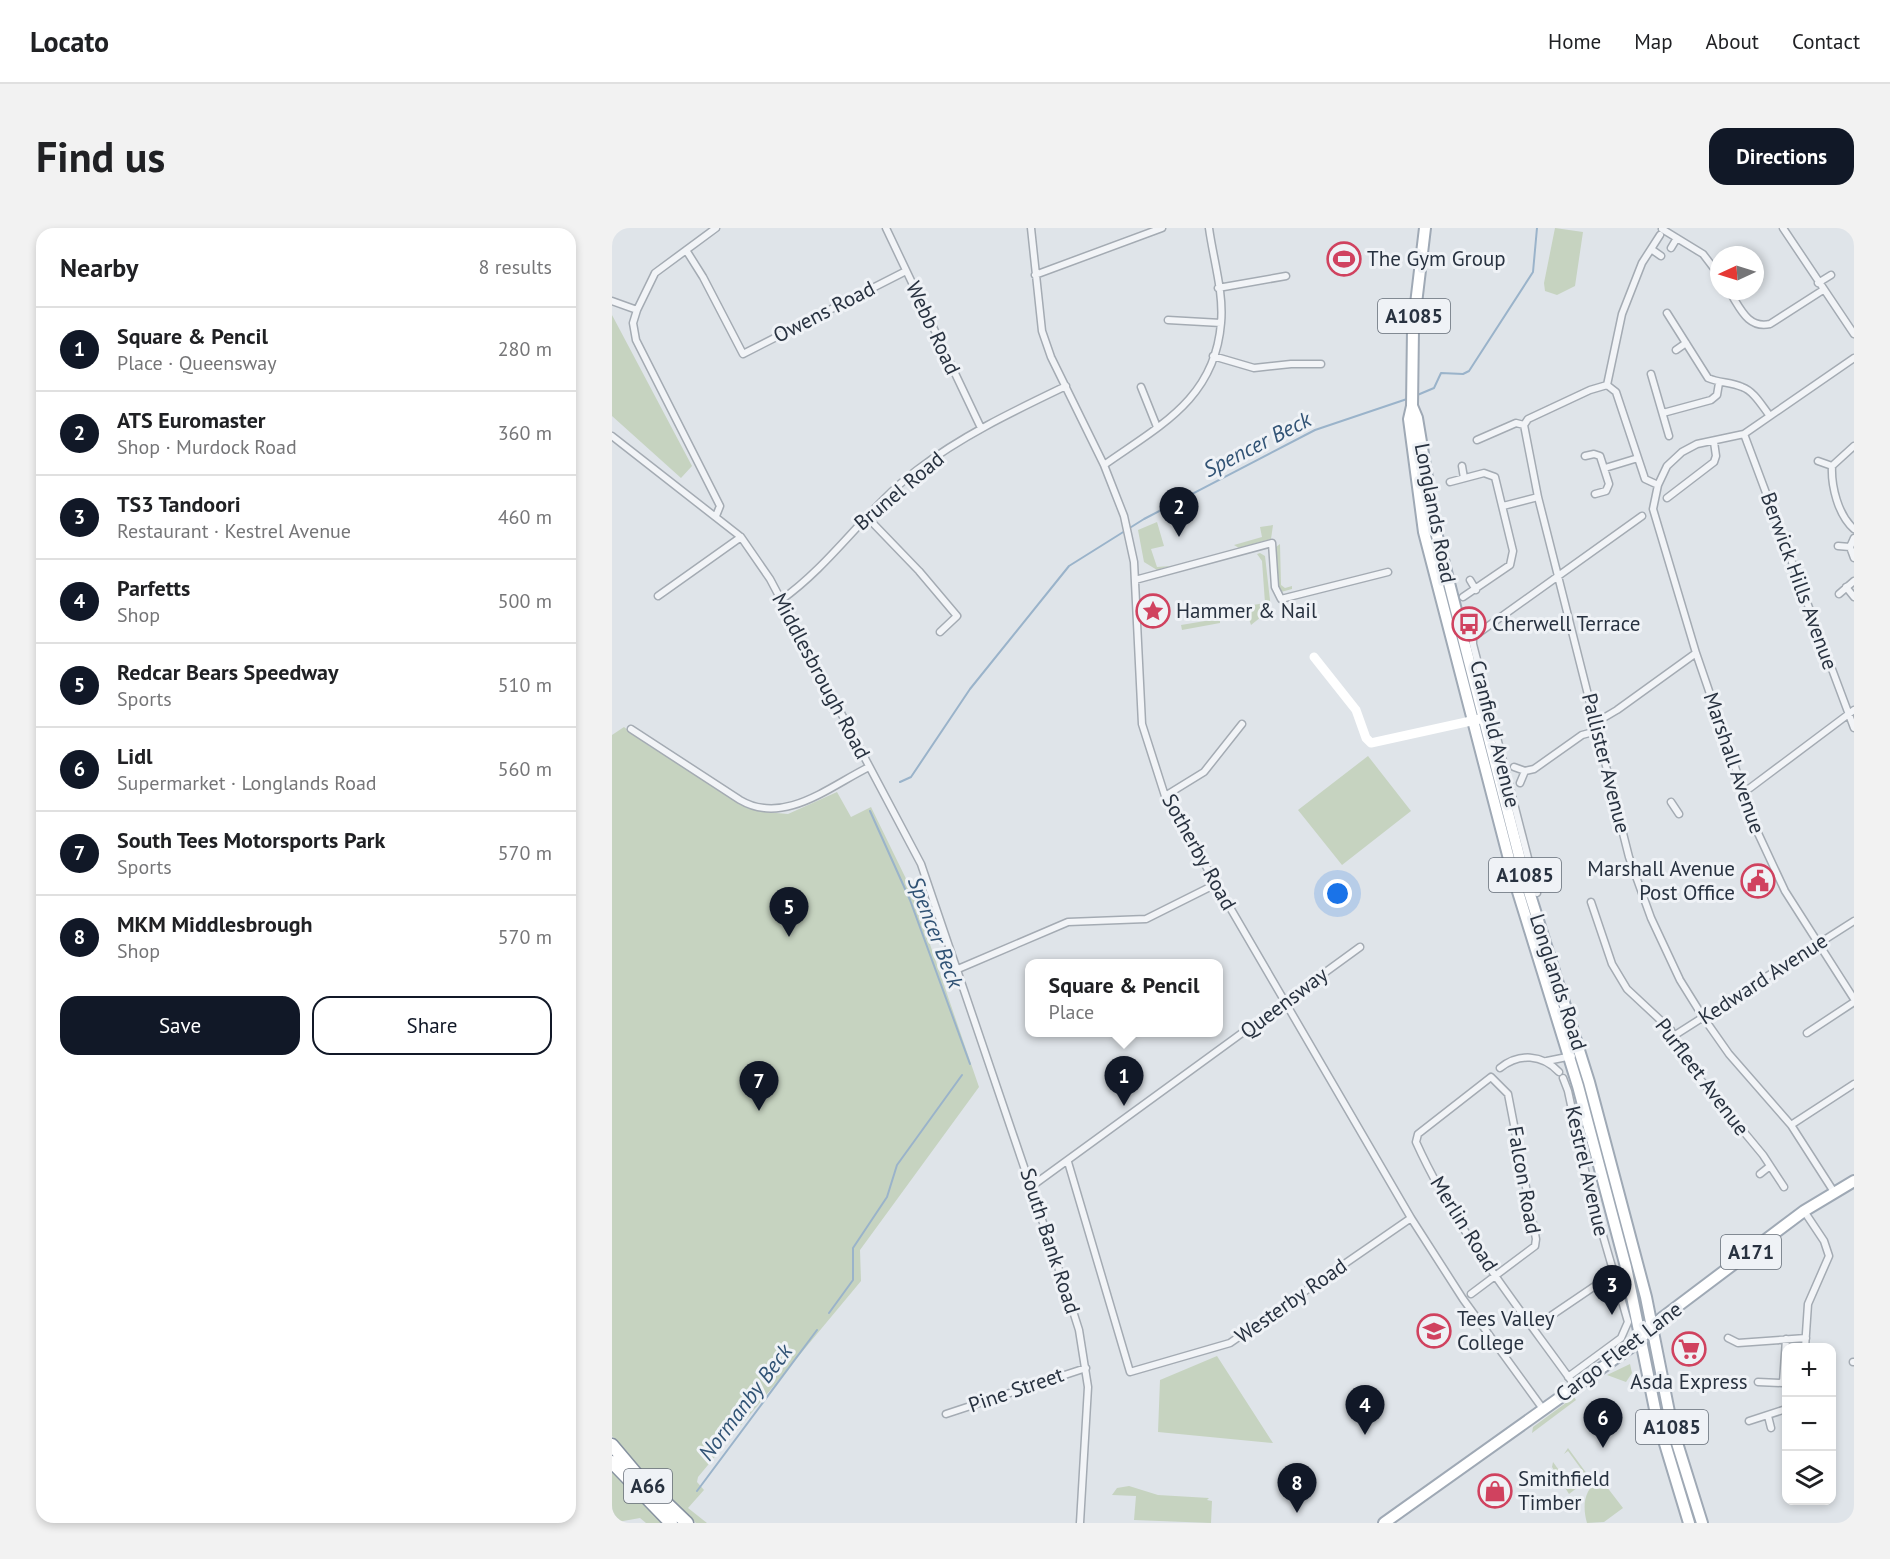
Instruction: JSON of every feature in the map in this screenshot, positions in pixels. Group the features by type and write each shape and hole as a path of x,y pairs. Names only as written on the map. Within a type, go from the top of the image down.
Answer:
{"highway":[{"name":"A66","path":"612,1445 639,1477 687,1523"},
{"name":"A66","path":"612,1462 671,1523"}],"main road":[{"name":"A1085","path":"1411,400 1416,297 1425,228"},
{"name":"Longlands Road","path":"1411,400 1409,419 1416,487 1424,531 1526,879 1581,1053 1629,1230 1672,1427 1702,1523"},
{"name":"Longlands Road","path":"1411,400 1418,418 1436,532 1515,882 1626,1267 1656,1414 1689,1523"},
{"name":"Cargo Fleet Lane","path":"1384,1523 1640,1338 1804,1211 1854,1181"}],"street":[{"path":"716,228 655,273 633,323 636,340 720,506 716,516"},
{"name":"Webb Road","path":"886,228 981,428"},
{"name":"Sotherby Road","path":"1031,228 1042,331 1051,357 1104,465 1130,537 1135,580 1142,724 1165,796 1410,1218 1463,1299 1543,1409"},
{"path":"1035,275 1162,228"},
{"path":"1104,465 1179,412 1194,397 1205,378 1214,356 1221,323 1209,228"},
{"path":"1783,228 1854,334"},
{"path":"1607,385 1622,314 1637,275 1661,232 1677,238 1702,254 1710,264"},
{"path":"1671,248 1677,238"},
{"path":"1651,249 1661,256"},
{"name":"Owens Road","path":"686,250 703,277 742,354 906,271"},
{"path":"1818,283 1830,275"},
{"path":"1218,288 1286,276"},
{"path":"1735,300 1750,322 1763,326 1770,324 1823,290"},
{"path":"612,301 637,310"},
{"path":"1667,312 1708,378 1719,383 1744,387 1754,395 1770,416"},
{"path":"1168,320 1221,323"},
{"path":"1676,350 1686,343"},
{"path":"1214,356 1254,368 1321,364"},
{"path":"1607,385 1616,392 1645,478 1658,485 1667,466 1682,452 1697,444 1744,434 1854,358"},
{"path":"1651,374 1669,436"},
{"path":"1663,413 1711,400 1717,395 1719,383"},
{"path":"1477,440 1516,423 1524,425 1528,418 1590,390 1607,385"},
{"name":"Brunel Road","path":"781,600 796,589 866,516 917,470 981,428 1065,386"},
{"path":"1141,387 1156,427"},
{"name":"Pallister Avenue","path":"1524,425 1538,497 1639,886 1665,949 1703,1017 1729,1054 1791,1125 1834,1192"},
{"name":"Berwick Hills Avenue","path":"1744,434 1851,712 1854,728"},
{"name":"Middlesbrough Road","path":"612,436 741,537 781,600 921,864 958,969"},
{"path":"1667,498 1714,462 1716,456 1714,442"},
{"path":"1852,451 1832,466 1831,483 1846,520 1854,529"},
{"path":"1586,456 1594,454 1600,456 1609,484 1606,491 1595,494"},
{"path":"1605,468 1638,458"},
{"path":"1818,461 1832,466"},
{"path":"1462,466 1464,478"},
{"path":"1450,482 1490,473 1495,477 1513,559 1510,565 1464,597"},
{"name":"Marshall Avenue","path":"1658,485 1653,509 1696,652 1757,831 1785,891 1854,1000"},
{"path":"1503,506 1538,497"},
{"path":"866,516 919,570 957,616 940,632"},
{"name":"Cranfield Avenue","path":"1536,893 1473,637 1642,516"},
{"path":"658,596 741,537"},
{"path":"1854,538 1850,547 1854,558"},
{"path":"1135,580 1272,543 1275,587 1281,599 1388,572"},
{"path":"1838,546 1850,547"},
{"path":"1470,580 1476,590"},
{"path":"1839,594 1854,581"},
{"path":"1846,587 1854,597"},
{"path":"1595,723 1617,710 1696,652"},
{"path":"1314,657 1356,710 1366,738 1371,743 1479,719"},
{"path":"1750,788 1851,712"},
{"path":"1165,796 1204,772 1242,724"},
{"path":"632,729 740,800 759,808 777,809 796,805 869,767"},
{"path":"1514,767 1525,771 1534,769 1582,735 1597,731"},
{"path":"1520,783 1525,771"},
{"path":"1671,802 1679,814"},
{"path":"958,969 1068,922 1146,919 1216,884"},
{"name":"Purfleet Avenue","path":"1591,902 1612,964 1627,988 1671,1030 1676,1050 1770,1166 1784,1187"},
{"name":"Kedward Avenue","path":"1672,1037 1854,921"},
{"name":"Queensway","path":"1032,1186 1068,1162 1360,947"},
{"name":"South Bank Road","path":"958,969 1072,1308 1086,1368 1087,1430 1080,1523"},
{"path":"1807,1033 1854,1000"},
{"path":"1500,1068 1518,1058 1545,1061 1581,1053"},
{"name":"Kestrel Avenue","path":"1545,1061 1561,1075 1568,1091 1587,1184 1628,1322 1621,1338 1568,1377"},
{"name":"Falcon Road","path":"1471,1294 1535,1246 1536,1239 1508,1094 1491,1077"},
{"name":"Merlin Road","path":"1491,1077 1415,1138 1449,1201 1496,1275 1575,1386"},
{"path":"1791,1125 1854,1084"},
{"name":"Westerby Road","path":"1068,1162 1130,1372 1230,1343 1410,1218"},
{"path":"1760,1174 1770,1166"},
{"path":"1804,1211 1824,1241 1829,1256 1808,1304 1805,1343"},
{"path":"1533,1328 1614,1273"},
{"path":"1728,1338 1738,1343 1806,1338"},
{"path":"1758,1382 1783,1383 1786,1340"},
{"name":"Pine Street","path":"946,1414 1086,1368"},
{"path":"1749,1422 1782,1411"},
{"path":"1768,1416 1771,1428"}],"green space":[{"path":"1555,228 1583,232 1575,286 1557,295 1545,291 1544,283"},
{"path":"612,315 692,466 681,478 612,416"},
{"path":"1157,522 1164,546 1151,549 1157,567 1170,566 1157,570 1144,562 1138,530"},
{"path":"1273,525 1271,539 1239,548 1234,545 1262,537 1260,527"},
{"path":"1280,544 1281,585 1285,588 1292,586 1292,589 1281,592 1278,587 1275,552 1276,547"},
{"path":"1257,554 1265,556 1271,609 1251,625 1247,613 1220,618 1220,623 1182,630 1181,625 1217,619 1216,611 1265,603 1262,561"},
{"path":"624,727 649,746 765,812 788,814 837,792 851,817 871,807 911,889 979,1087 860,1250 861,1281 698,1477 697,1482 704,1490 688,1508 707,1523 696,1523 658,1488 612,1436 612,735"},
{"path":"1368,756 1411,811 1342,865 1298,810"},
{"path":"1217,1356 1273,1443 1158,1432 1160,1380"},
{"path":"1630,1364 1632,1373 1626,1382 1607,1375"},
{"path":"1574,1397 1576,1400 1532,1433 1533,1427"},
{"path":"1568,1448 1590,1478 1569,1494 1552,1467 1553,1462 1572,1488 1587,1477 1568,1451 1564,1454"},
{"path":"612,1469 665,1523 646,1523 640,1518 612,1523"},
{"path":"1600,1478 1623,1508 1604,1522 1587,1523 1586,1498"},
{"path":"1129,1486 1158,1495 1209,1498 1207,1500 1212,1501 1211,1523 1134,1520 1136,1496 1112,1495 1117,1488"}],"waterway":[{"name":"Spencer Beck","path":"1415,396 1434,388 1441,373 1463,374 1469,371 1533,272 1537,228"},
{"name":"Spencer Beck","path":"900,782 911,777 970,689 1069,566 1144,519 1315,430 1407,399"},
{"name":"Spencer Beck","path":"870,811 910,900 970,1064"},
{"name":"Normanby Beck","path":"829,1313 853,1280 853,1248 887,1197 897,1165 962,1075"},
{"name":"Normanby Beck","path":"697,1491 817,1330"}],"place":[{"name":"The Gym Group","path":"1344,259"},
{"name":"ATS Euromaster","path":"1179,537"},
{"name":"Hammer & Nail","path":"1153,611"},
{"name":"Cherwell Terrace","path":"1469,624"},
{"name":"Marshall Avenue Post Office","path":"1758,881"},
{"name":"Redcar Bears Speedway","path":"789,937"},
{"name":"Square & Pencil","path":"1124,1106"},
{"name":"South Tees Motorsports Park","path":"759,1111"},
{"name":"TS3 Tandoori","path":"1612,1315"},
{"name":"Tees Valley College","path":"1434,1331"},
{"name":"Asda Express","path":"1689,1349"},
{"name":"Parfetts","path":"1365,1435"},
{"name":"Lidl","path":"1603,1448"},
{"name":"Smithfield Timber","path":"1495,1491"},
{"name":"MKM Middlesbrough","path":"1297,1513"}]}
